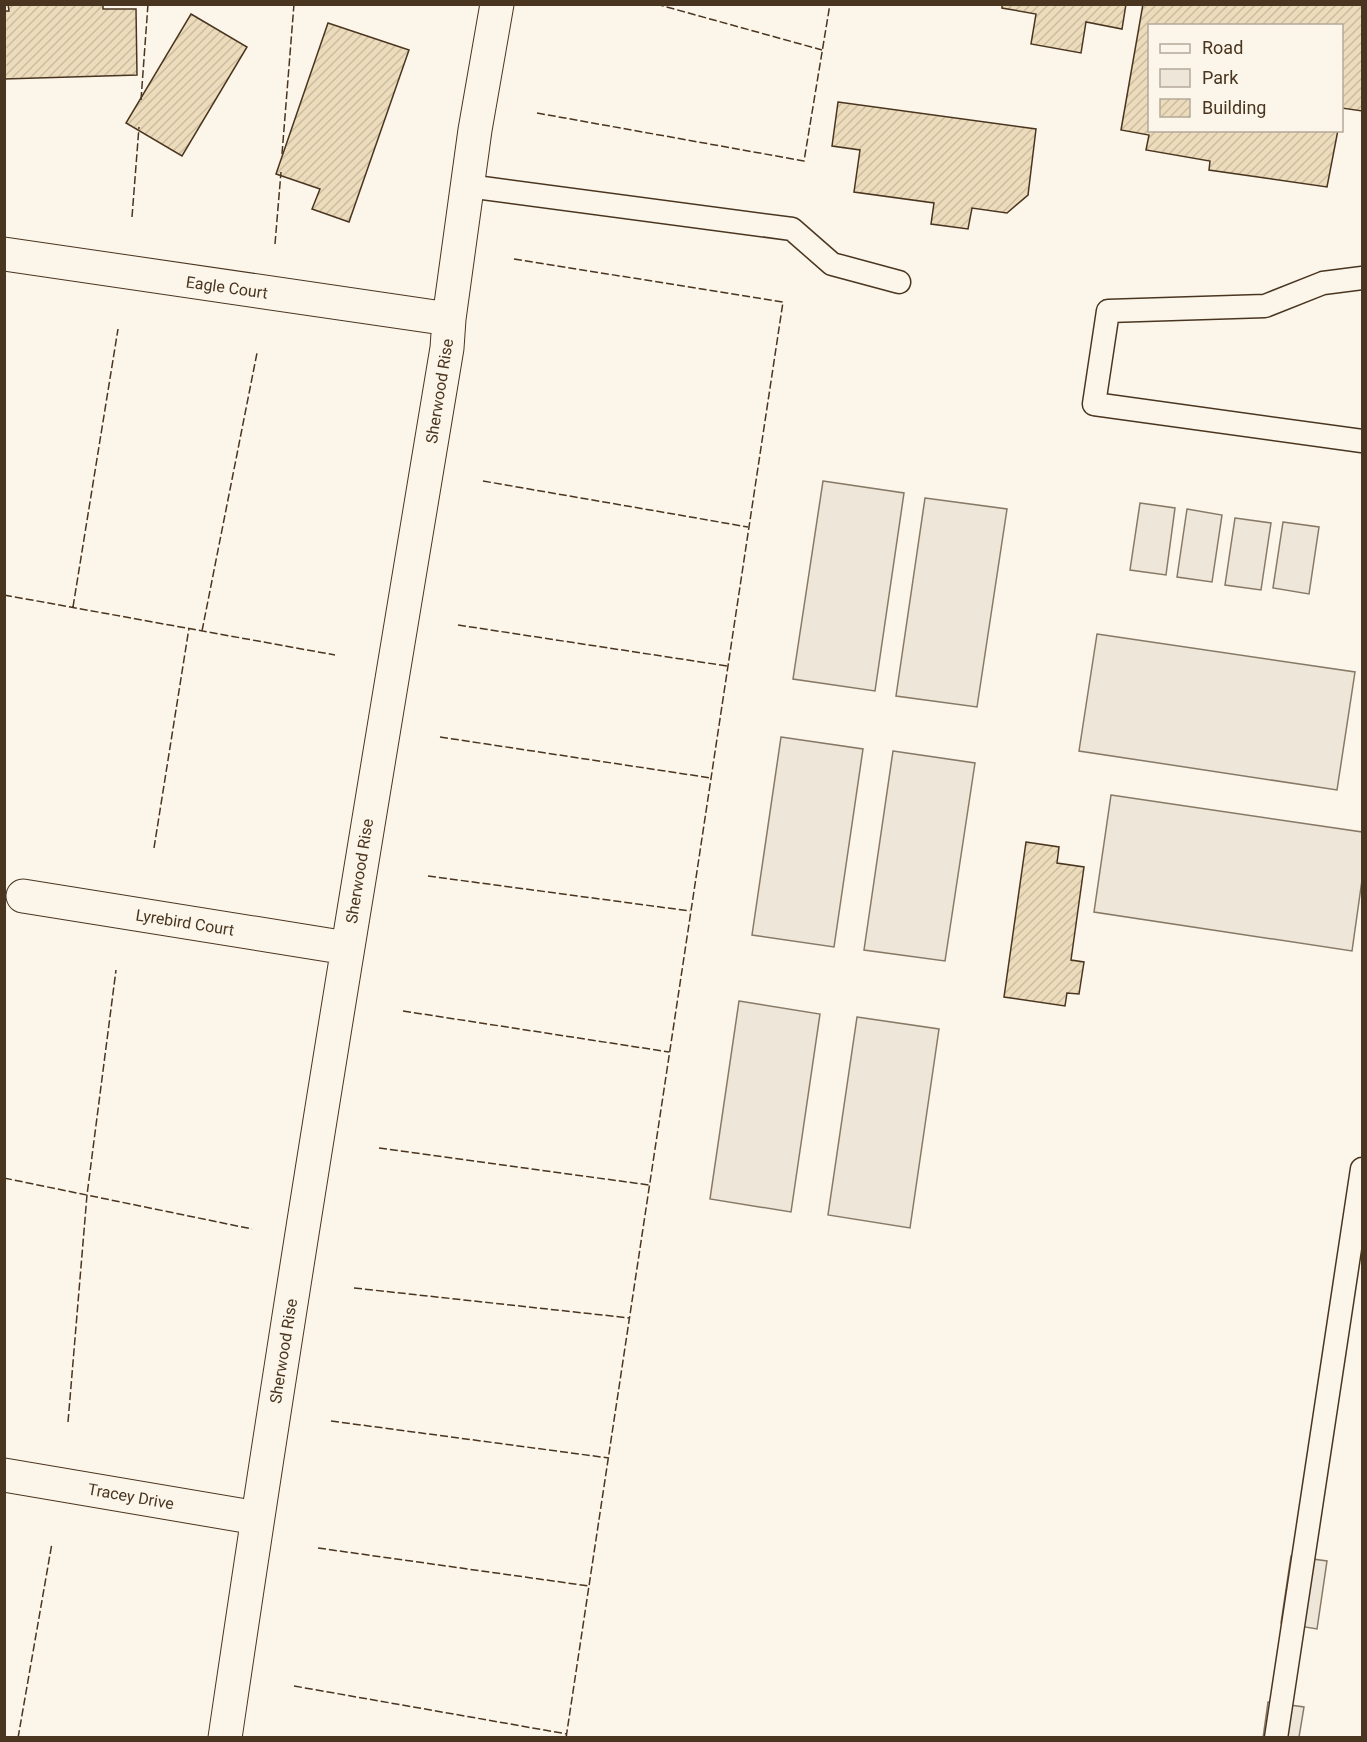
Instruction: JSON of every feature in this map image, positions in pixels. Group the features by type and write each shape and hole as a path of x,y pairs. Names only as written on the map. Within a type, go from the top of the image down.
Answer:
{"street":[{"name":"Sherwood Rise","path":"225,1737 346,948 447,348 475,130 497,4"},
{"name":"Eagle Court","path":"4,254 449,319"},
{"name":"Lyrebird Court","path":"22,896 346,948"},
{"name":"Tracey Drive","path":"4,1475 257,1518"}],"lane":[{"path":"468,186 792,229 832,264 899,282"},
{"path":"1362,278 1323,283 1265,306 1108,311 1094,404 1362,441"},
{"path":"1276,1737 1362,1169"}],"green space":[{"path":"823,481 904,493 875,691 793,679"},
{"path":"925,498 1007,509 977,707 896,696"},
{"path":"1140,503 1175,508 1166,575 1130,570"},
{"path":"1187,509 1222,515 1212,582 1177,577"},
{"path":"1235,518 1271,523 1261,590 1225,585"},
{"path":"1283,522 1319,527 1309,594 1273,588"},
{"path":"1097,634 1355,672 1337,790 1079,751"},
{"path":"781,737 863,749 834,947 752,935"},
{"path":"893,751 975,763 945,961 864,950"},
{"path":"1111,795 1362,832 1362,880 1352,951 1094,912"},
{"path":"739,1001 820,1014 791,1212 710,1199"},
{"path":"857,1017 939,1029 910,1228 828,1215"},
{"path":"1291,1556 1327,1561 1317,1629 1281,1623"},
{"path":"1268,1702 1304,1707 1299,1737 1263,1738"}],"building":[{"path":"8,4 103,4 103,9 136,9 137,75 4,79 4,11 9,11"},
{"path":"1002,4 1126,4 1122,29 1086,22 1081,53 1031,44 1036,14 1002,8"},
{"path":"1143,4 1362,4 1362,111 1343,108 1343,24 1148,24 1148,132 1338,132 1327,187 1209,170 1210,161 1146,150 1149,135 1121,130"},
{"path":"191,14 247,47 182,156 126,123"},
{"path":"328,23 409,50 349,222 312,209 320,189 276,174"},
{"path":"838,102 1036,129 1028,195 1007,213 972,208 968,229 931,224 934,203 854,192 860,150 832,146"},
{"path":"1026,842 1059,847 1057,863 1084,867 1071,960 1084,962 1079,994 1067,993 1065,1006 1004,997"}],"fence":[{"path":"141,100 148,4"},
{"path":"282,154 294,4"},
{"path":"656,4 822,50"},
{"path":"537,113 804,161 830,4"},
{"path":"132,217 139,127"},
{"path":"275,244 281,172"},
{"path":"514,259 783,302 566,1738"},
{"path":"73,607 118,329"},
{"path":"202,631 257,353"},
{"path":"483,481 748,527"},
{"path":"4,595 335,655"},
{"path":"458,625 727,666"},
{"path":"154,848 189,628"},
{"path":"440,737 711,778"},
{"path":"428,876 690,911"},
{"path":"68,1422 87,1195 116,970"},
{"path":"403,1011 669,1052"},
{"path":"379,1148 649,1185"},
{"path":"4,1178 252,1229"},
{"path":"354,1288 630,1318"},
{"path":"331,1421 609,1458"},
{"path":"18,1738 52,1543"},
{"path":"318,1548 589,1586"},
{"path":"294,1686 567,1734"}]}
